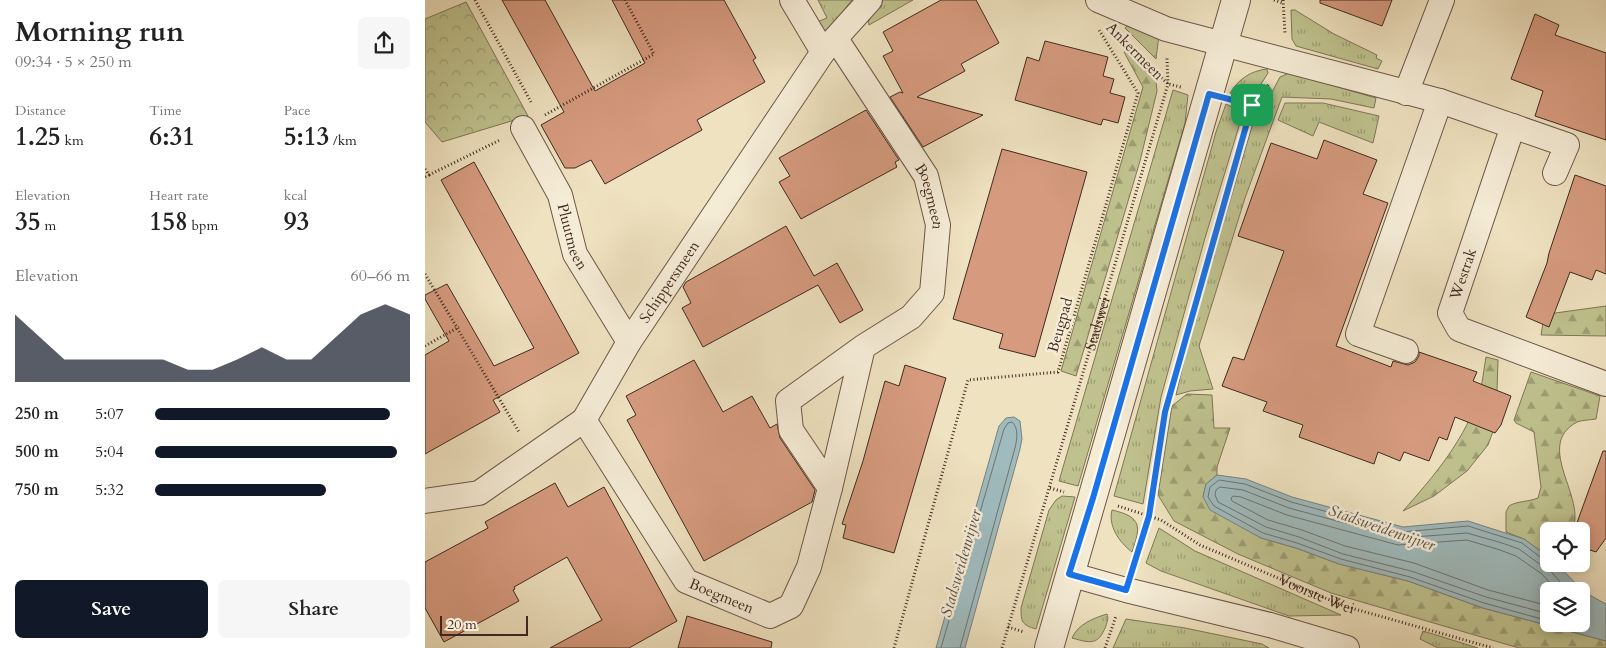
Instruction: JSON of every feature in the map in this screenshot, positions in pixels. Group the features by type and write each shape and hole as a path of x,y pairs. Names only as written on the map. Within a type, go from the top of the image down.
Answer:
{"street":[{"name":"Boegmeen","path":"793,0 926,176 938,224 932,293 911,317 863,347 788,400 791,430 830,488"},
{"name":"Schippersmeen","path":"425,501 479,493 584,420 629,342 829,46 869,0"},
{"name":"Ankermeen","path":"1098,0 1166,29 1223,44"},
{"path":"1049,648 1236,0"},
{"path":"1407,92 1442,0"},
{"path":"1223,44 1440,101 1567,145 1555,173"},
{"path":"1407,351 1358,334 1440,101"},
{"name":"Pluutmeen","path":"531,123 560,195 575,254 629,342"},
{"name":"Westrak","path":"1513,126 1450,312 1459,329 1606,384"},
{"name":"Boegmeen","path":"584,420 686,581 770,616 791,606 809,567 830,488 863,347"},
{"path":"1069,574 1270,625 1347,648"}],"path":[{"path":"475,0 531,123"},
{"path":"425,169 427,176 531,123 654,54 625,0"},
{"path":"1105,648 1126,590 1149,516 1165,412 1252,105 1271,82 1282,59 1285,31 1283,1 1274,0"},
{"name":"Beugpad","path":"895,648 968,380 1058,372 1139,92 1096,25"},
{"name":"Stadswei","path":"1002,648 1167,84 1166,29"},
{"name":"Ankermeen","path":"1126,42 1167,84 1252,105"},
{"path":"425,274 533,456"},
{"path":"425,346 458,327"},
{"name":"Voorste Wei","path":"1149,516 1161,520 1200,545 1344,606 1493,648"}],"green space":[{"path":"818,0 852,0 824,35 817,22 827,18"},
{"path":"883,0 913,0 869,25 868,17"},
{"path":"466,2 528,116 442,142 425,122 425,19"},
{"path":"1291,10 1295,10 1334,34 1377,55 1376,58 1382,61 1378,69 1296,46 1292,39"},
{"path":"1127,26 1159,35 1156,59 1125,28"},
{"path":"1128,50 1156,81 1157,91 1140,161 1076,376 1061,371 1143,87 1124,52"},
{"path":"1267,69 1268,73 1254,95 1247,97 1230,93 1246,76"},
{"path":"1289,73 1376,98 1374,108 1331,99 1282,97 1245,198 1199,346 1213,389 1190,391 1176,395 1190,336 1256,113 1272,92 1280,77"},
{"path":"1173,90 1188,95 1185,123 1078,486 1059,481"},
{"path":"1285,103 1323,103 1379,116 1373,143 1319,122 1313,136 1278,120"},
{"path":"1226,104 1243,113 1205,238 1161,397 1143,504 1114,496 1216,132"},
{"path":"1606,306 1606,336 1541,335 1543,323 1548,314"},
{"path":"1486,357 1498,360 1496,423 1488,445 1467,471 1434,496 1403,511 1438,470 1467,425 1480,391"},
{"path":"1531,372 1600,396 1596,419 1577,422 1565,432 1560,445 1560,458 1573,503 1574,522 1540,522 1540,551 1524,539 1506,532 1506,512 1509,506 1538,498 1541,487 1534,432 1516,423 1514,420"},
{"path":"1187,394 1212,395 1214,428 1230,428 1217,467 1217,475 1206,484 1203,497 1261,538 1296,548 1339,564 1408,581 1483,608 1540,623 1540,632 1572,632 1606,641 1606,648 1519,648 1331,593 1238,554 1174,521 1158,495 1172,406"},
{"path":"1062,496 1075,497 1036,629 1023,622 1021,608 1049,510 1056,500"},
{"path":"1112,510 1129,516 1137,524 1137,535 1132,552 1113,528"},
{"path":"1159,528 1195,551 1341,615 1289,616 1161,571 1146,563"},
{"path":"1107,614 1106,626 1100,637 1096,640 1089,642 1072,638 1082,625"},
{"path":"1126,619 1185,628 1262,644 1269,648 1113,648"},
{"path":"1423,631 1478,648 1438,648 1420,639"}],"water":[{"path":"1014,417 1020,421 1022,439 1020,449 965,648 936,648 999,426 1006,418"},
{"name":"Stadsweidenvijver","path":"1217,475 1246,479 1292,497 1403,527 1468,521 1524,539 1540,551 1540,572 1565,572 1574,582 1540,582 1540,623 1483,608 1408,581 1339,564 1296,548 1261,538 1210,510 1203,497 1206,484"},
{"path":"1590,595 1606,604 1606,641 1572,632 1590,632"}],"building":[{"path":"502,0 545,0 595,91 645,63 612,0 724,0 756,58 753,60 765,82 697,120 702,130 605,184 591,160 575,168 565,168 541,125 564,112"},
{"path":"941,0 976,0 999,43 961,64 965,71 917,97 983,115 923,147 890,97 900,92 903,93 883,56 893,51 883,32"},
{"path":"1320,0 1392,0 1382,26 1320,3"},
{"path":"1535,14 1559,25 1555,35 1606,53 1606,140 1535,116 1543,91 1511,79"},
{"path":"1045,41 1108,57 1103,76 1114,79 1110,93 1125,97 1118,123 1103,119 1101,125 1015,100 1027,57 1039,61"},
{"path":"866,110 899,160 895,162 897,167 801,219 779,182 790,176 779,158"},
{"path":"1324,140 1377,160 1363,194 1388,203 1336,346 1391,367 1393,361 1408,365 1415,362 1419,352 1477,372 1473,381 1511,396 1501,425 1495,433 1455,417 1447,440 1439,437 1429,461 1404,452 1400,461 1378,452 1374,464 1299,437 1303,425 1263,411 1267,402 1222,386 1233,357 1244,360 1284,251 1238,236 1271,143 1317,159"},
{"path":"1002,149 1087,172 1035,357 999,348 1003,334 953,319"},
{"path":"474,162 579,353 493,400 500,412 425,454 425,355 449,341 425,299 425,295 447,284 494,366 534,348 441,180"},
{"path":"1575,175 1606,186 1606,274 1596,270 1592,280 1570,272 1549,327 1526,317 1547,263"},
{"path":"786,226 814,276 837,263 863,310 840,323 818,285 703,347 682,308 691,303 683,287 686,282"},
{"path":"694,360 723,412 752,396 770,428 777,424 780,438 815,490 812,502 704,561 627,420 636,415 626,396"},
{"path":"905,365 946,378 894,553 843,538 846,525 842,524 863,461 885,381 899,386"},
{"path":"1603,451 1606,451 1606,538 1596,552 1590,550 1590,522 1577,522"},
{"path":"555,483 568,507 604,487 677,621 629,648 550,648 602,620 567,557 514,587 515,589 513,590 519,601 444,642 425,608 425,562 488,528 485,522"},
{"path":"687,616 772,642 771,648 678,648"}],"route":[{"path":"1209,94 1252,105 1165,412 1149,516 1126,590 1069,574 1093,498 1209,94"}]}
